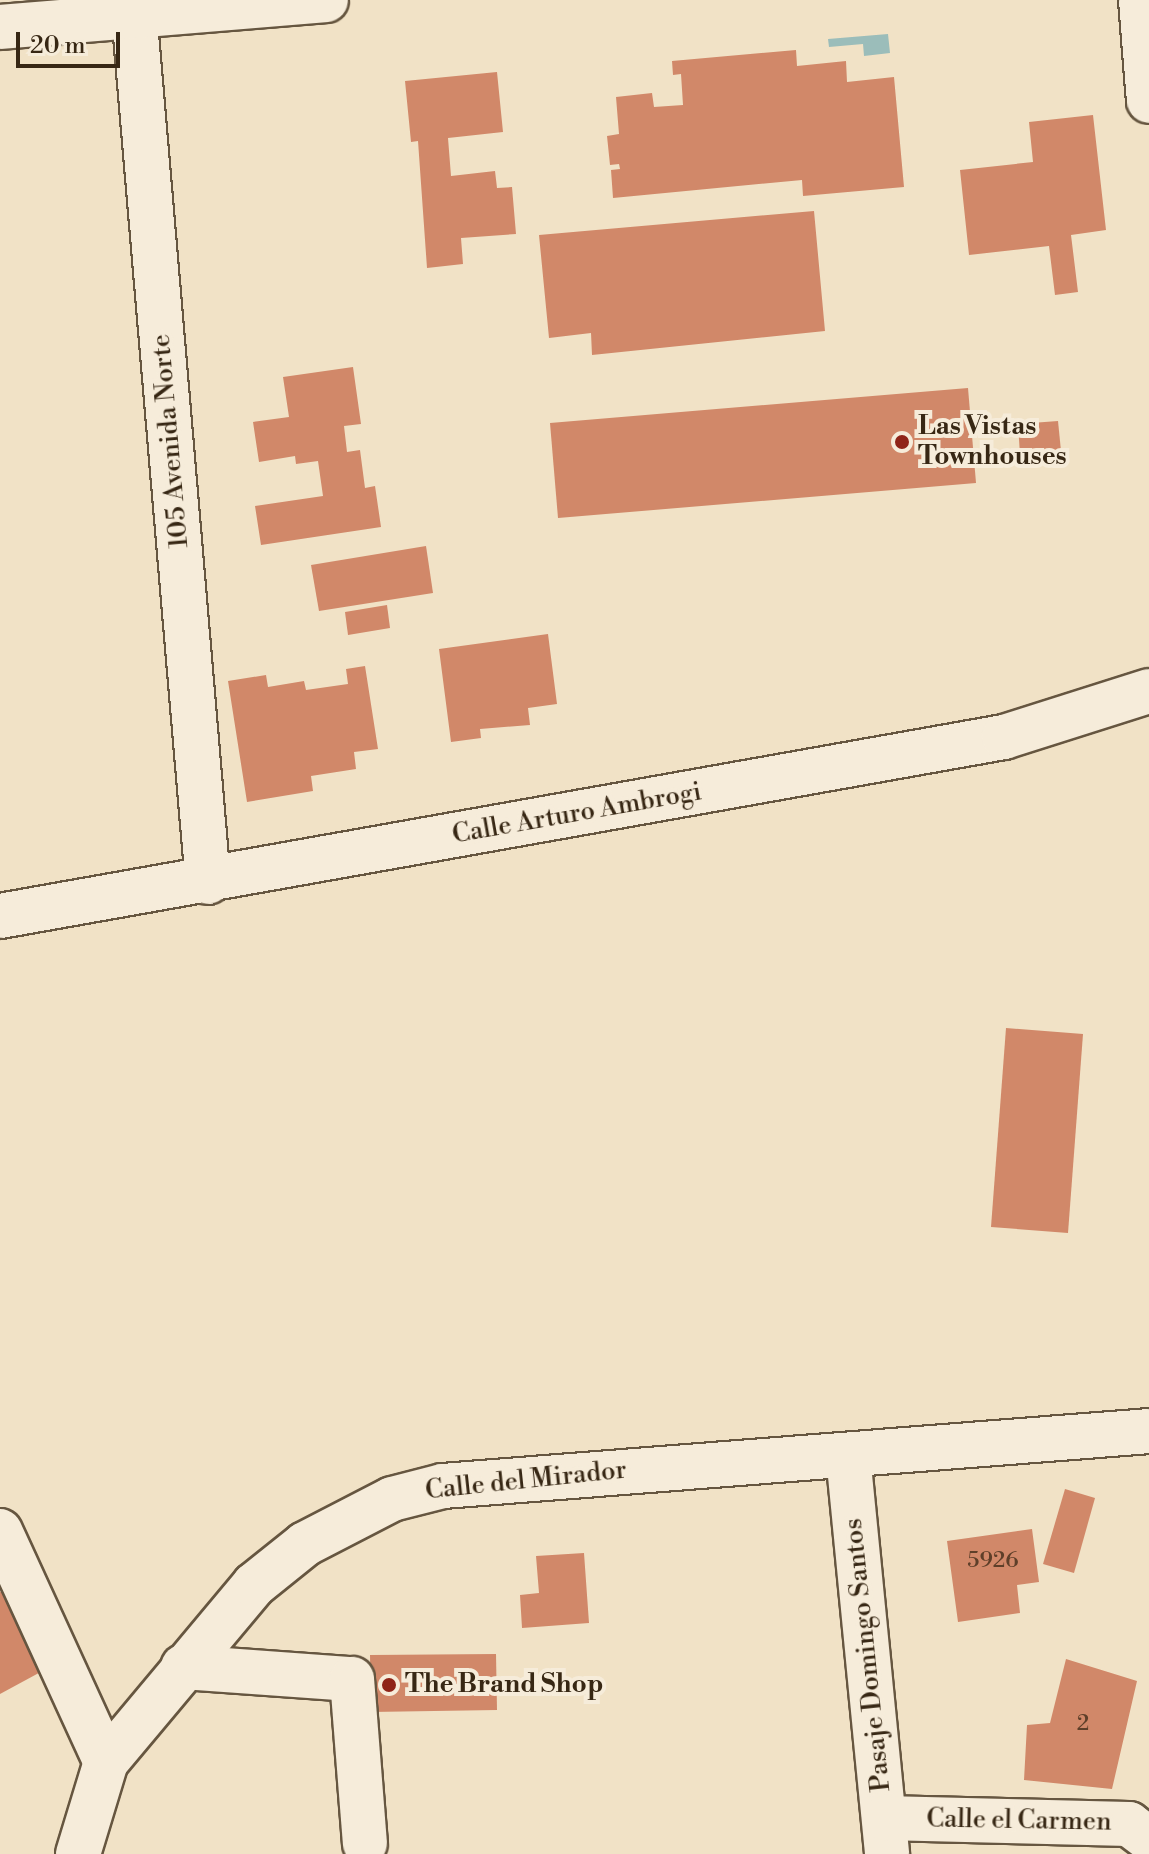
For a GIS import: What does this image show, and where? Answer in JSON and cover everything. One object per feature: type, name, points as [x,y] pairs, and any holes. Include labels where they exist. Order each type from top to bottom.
[{"type":"street","points":[[0,27],[134,8],[326,0]]},
{"type":"street","points":[[1141,0],[1149,101]]},
{"type":"street","name":"105 Avenida Norte","points":[[134,8],[208,882]]},
{"type":"street","name":"Calle Arturo Ambrogi","points":[[0,916],[208,882],[1004,737],[1149,691]]},
{"type":"street","name":"Calle del Mirador","points":[[78,1854],[106,1762],[254,1585],[305,1544],[392,1499],[443,1486],[1149,1431]]},
{"type":"street","name":"Pasaje Domingo Santos","points":[[848,1455],[885,1836]]},
{"type":"street","points":[[0,1531],[106,1762]]},
{"type":"street","points":[[183,1667],[352,1679],[365,1843]]},
{"type":"street","name":"Calle el Carmen","points":[[885,1836],[1129,1824],[1149,1839]]},
{"type":"water","points":[[888,34],[890,53],[864,56],[863,44],[829,47],[828,39]]},
{"type":"building","points":[[796,50],[797,66],[846,61],[847,82],[894,77],[904,187],[803,196],[802,180],[613,198],[611,170],[620,169],[619,164],[610,165],[607,136],[619,134],[616,97],[652,93],[654,107],[683,105],[681,74],[673,75],[672,61]]},
{"type":"building","points":[[497,72],[503,132],[448,138],[451,176],[495,171],[497,188],[512,187],[516,234],[461,238],[463,264],[427,268],[418,141],[411,142],[405,81]]},
{"type":"building","points":[[1093,115],[1106,230],[1071,235],[1078,292],[1055,295],[1049,246],[969,255],[960,170],[1033,162],[1029,122]]},
{"type":"building","points":[[814,211],[825,331],[592,355],[591,333],[549,338],[539,235]]},
{"type":"building","points":[[353,367],[361,424],[344,426],[347,452],[360,450],[365,488],[375,486],[381,527],[261,545],[255,506],[323,496],[318,461],[296,464],[295,456],[259,462],[253,422],[289,417],[283,377]]},
{"type":"building","points":[[968,388],[976,483],[558,518],[550,423]]},
{"type":"building","points":[[1058,421],[1061,451],[1020,455],[1018,424]]},
{"type":"building","points":[[426,546],[433,593],[319,611],[311,565]]},
{"type":"building","points":[[387,605],[390,628],[348,635],[345,612]]},
{"type":"building","points":[[548,634],[557,704],[528,708],[530,725],[480,729],[481,738],[451,742],[439,649]]},
{"type":"building","points":[[365,666],[378,749],[354,752],[356,769],[311,776],[313,791],[247,802],[228,681],[266,675],[268,687],[304,681],[306,690],[348,684],[346,669]]},
{"type":"building","points":[[1006,1028],[1083,1034],[1068,1233],[991,1227]]},
{"type":"building","points":[[1065,1489],[1095,1498],[1074,1573],[1043,1564]]},
{"type":"building","points":[[1032,1529],[1039,1582],[1017,1585],[1020,1613],[958,1622],[947,1541]]},
{"type":"building","points":[[584,1553],[589,1623],[522,1628],[520,1595],[539,1593],[536,1556]]},
{"type":"building","points":[[9,1587],[48,1668],[0,1694],[0,1592]]},
{"type":"building","points":[[496,1654],[497,1710],[371,1712],[370,1655]]},
{"type":"building","points":[[1066,1659],[1137,1681],[1112,1789],[1024,1780],[1027,1725],[1050,1723]]},
{"type":"place","name":"Las Vistas Townhouses","points":[[902,442]]},
{"type":"place","name":"The Brand Shop","points":[[389,1685]]}]
